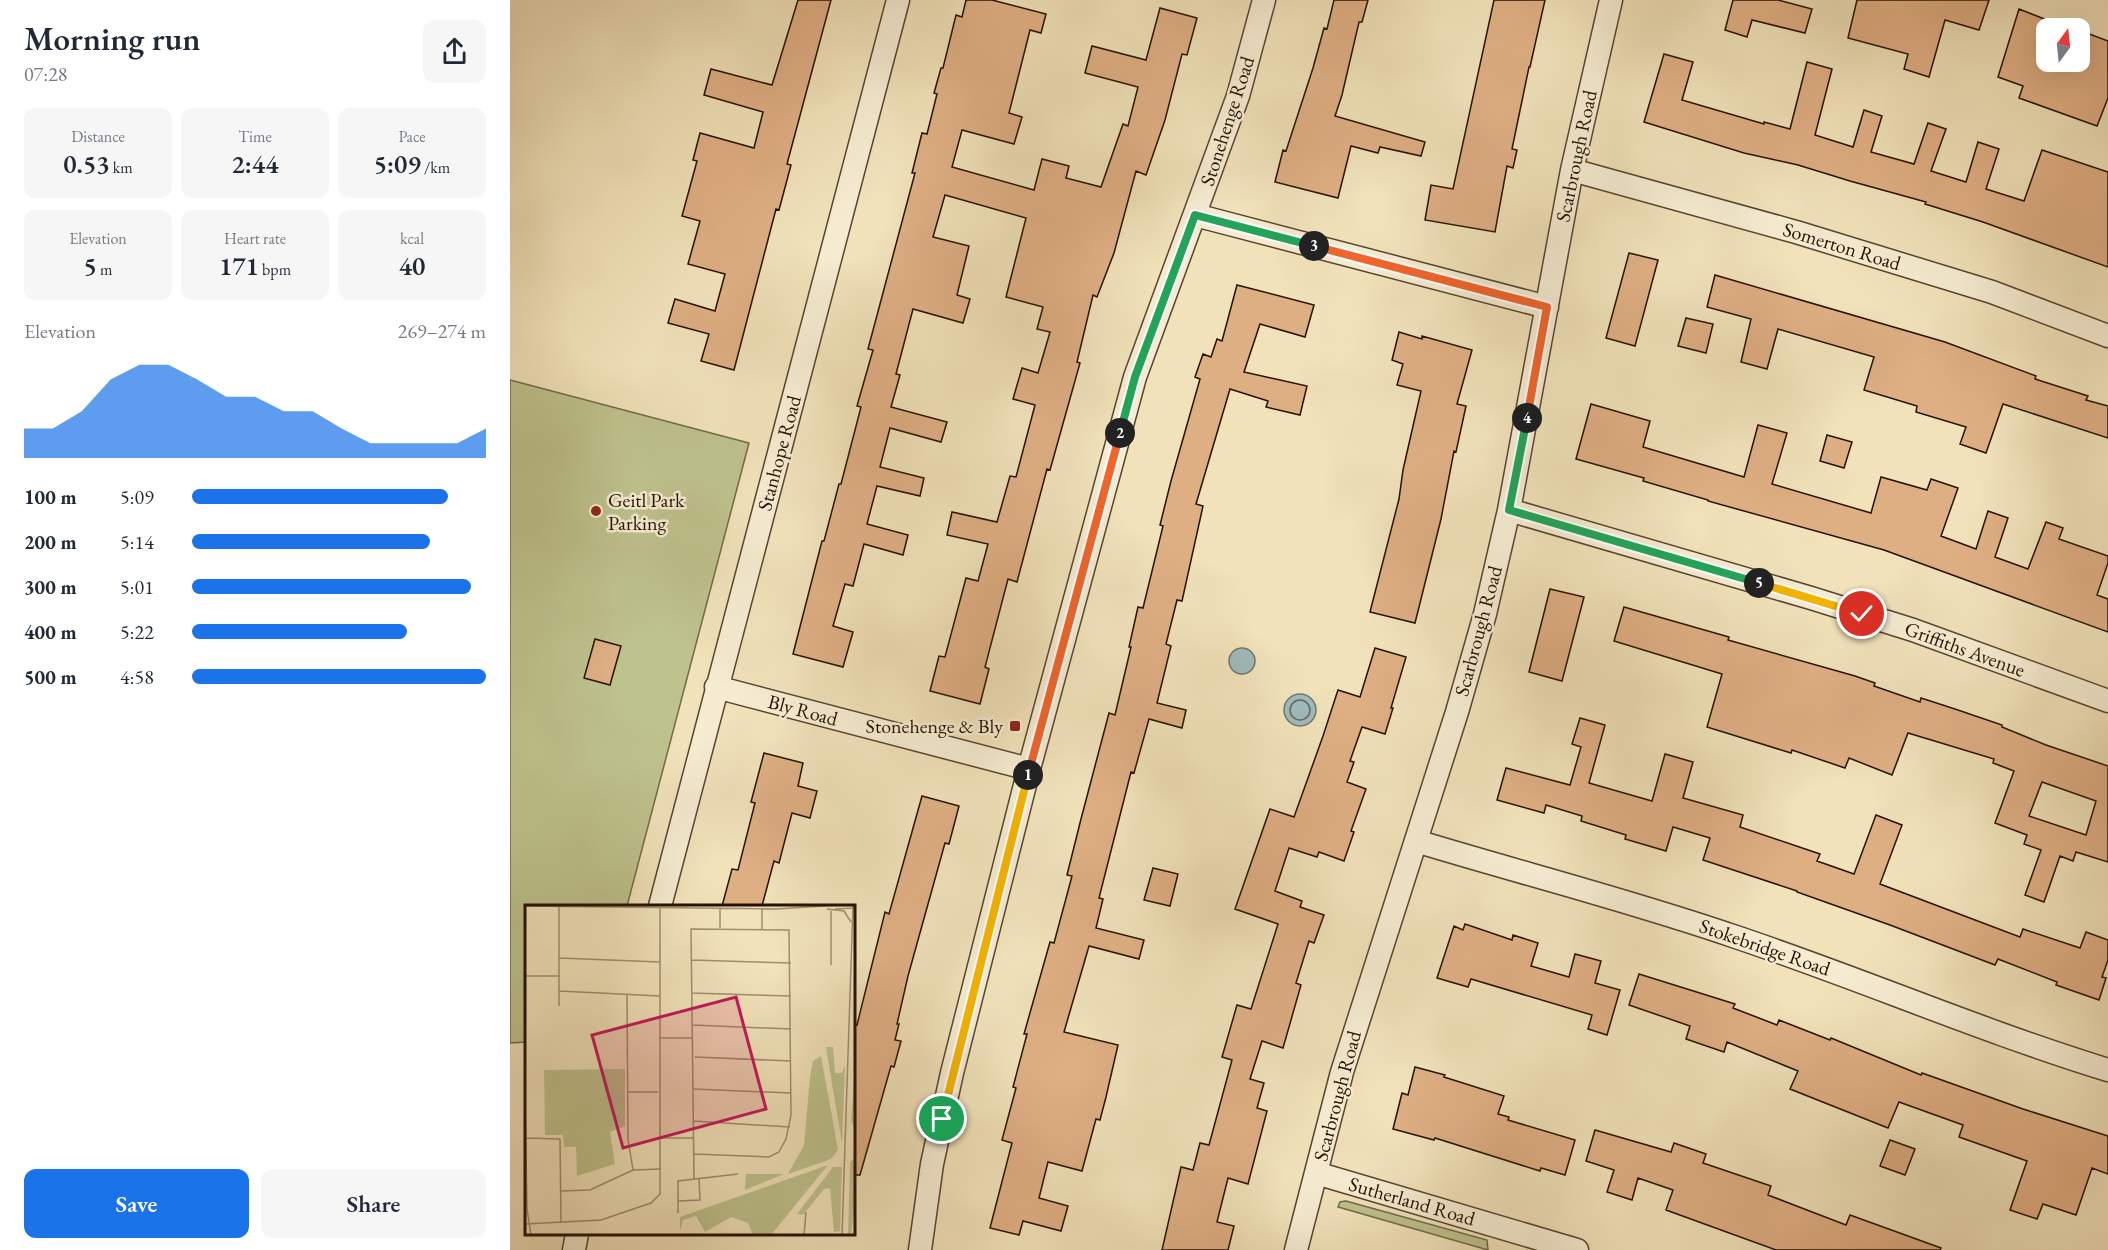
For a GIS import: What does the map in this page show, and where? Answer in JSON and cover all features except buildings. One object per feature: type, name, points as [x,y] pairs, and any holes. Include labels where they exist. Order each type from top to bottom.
[{"type":"street","name":"Stanhope Road","points":[[660,905],[898,0]]},
{"type":"street","name":"Stonehenge Road","points":[[920,1250],[932,1164],[952,1073],[1029,769],[1135,377],[1238,96],[1264,0]]},
{"type":"street","name":"Scarbrough Road","points":[[1296,1250],[1362,1003],[1416,841],[1485,614],[1509,510],[1572,170],[1611,0]]},
{"type":"street","name":"Somerton Road","points":[[1572,170],[1796,232],[1960,282],[2108,336]]},
{"type":"street","points":[[1195,215],[1547,307]]},
{"type":"street","name":"Griffiths Avenue","points":[[1509,510],[1913,630],[2108,701]]},
{"type":"street","name":"Bly Road","points":[[716,687],[1029,769]]},
{"type":"street","name":"Stokebridge Road","points":[[1416,841],[1732,935],[1816,964],[1956,1019],[2108,1070]]},
{"type":"street","name":"Sutherland Road","points":[[1316,1173],[1577,1250]]},
{"type":"street","points":[[574,1250],[577,1235]]},
{"type":"green space","points":[[510,380],[749,443],[627,905],[525,905],[525,1042],[510,1043]]},
{"type":"green space","points":[[1346,1201],[1487,1240],[1488,1250],[1338,1207],[1340,1202]]},
{"type":"water","points":[[1242,648],[1251,652],[1255,661],[1251,670],[1242,674],[1233,670],[1229,661],[1233,652]]},
{"type":"water","points":[[1300,694],[1312,698],[1316,710],[1312,722],[1300,726],[1288,722],[1284,710],[1288,698]]},
{"type":"place","name":"Geitl Park Parking","points":[[596,511]]},
{"type":"place","name":"Stonehenge & Bly","points":[[1015,726]]},
{"type":"route","points":[[942,1119],[1029,769],[1135,377],[1195,215],[1547,307],[1509,510],[1862,614]]}]
